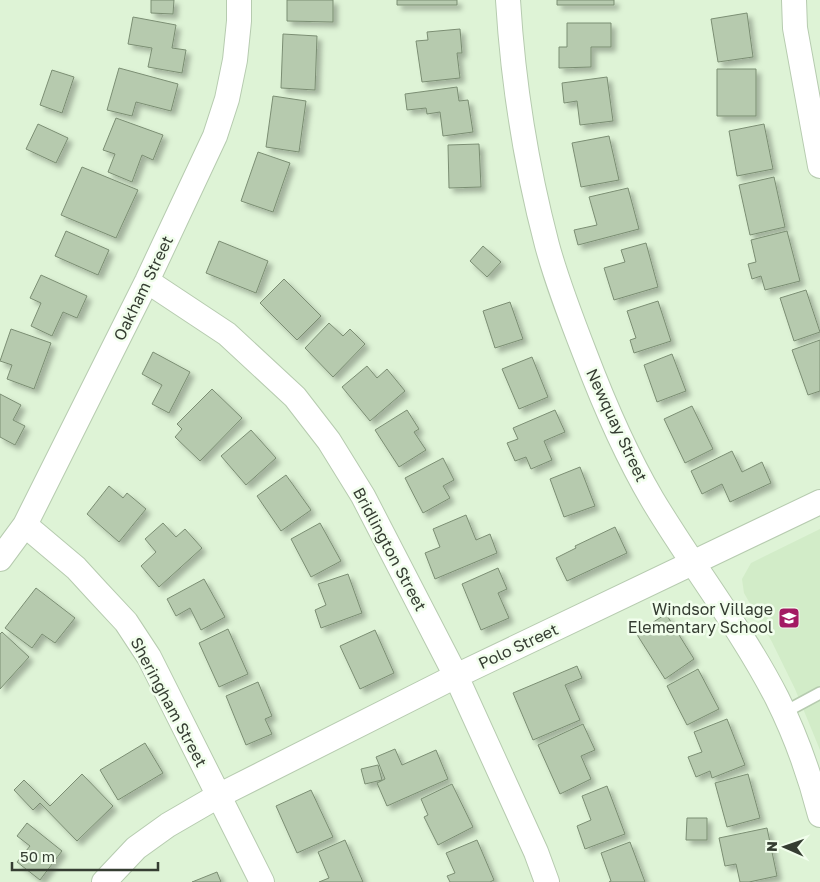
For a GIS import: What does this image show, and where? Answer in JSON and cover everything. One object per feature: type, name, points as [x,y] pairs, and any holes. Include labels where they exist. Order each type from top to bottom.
[{"type":"street","name":"Oakham Street","points":[[0,559],[25,525],[146,282],[215,136],[227,99],[235,60],[239,0]]},
{"type":"street","name":"Newquay Street","points":[[508,0],[520,111],[532,180],[547,245],[565,302],[596,383],[623,444],[652,499],[738,631],[777,699],[805,766],[820,815]]},
{"type":"street","points":[[794,0],[795,28],[820,166]]},
{"type":"street","name":"Bridlington Street","points":[[146,282],[227,334],[295,397],[329,441],[363,496],[456,676],[536,852],[547,882]]},
{"type":"street","name":"Polo Street","points":[[104,882],[136,848],[168,825],[218,796],[456,676],[820,502]]},
{"type":"street","name":"Sheringham Street","points":[[25,525],[76,568],[126,622],[149,657],[262,882]]},
{"type":"lane","points":[[783,713],[820,692]]},
{"type":"shaded area","name":"Windsor Village Elementary School","points":[[820,529],[820,750],[795,689],[772,642],[744,593],[742,579],[751,563]]},
{"type":"building","points":[[151,0],[174,0],[173,14],[151,13]]},
{"type":"building","points":[[287,0],[333,0],[333,22],[287,21]]},
{"type":"building","points":[[397,0],[457,0],[457,5],[397,5]]},
{"type":"building","points":[[557,0],[614,0],[614,5],[557,5]]},
{"type":"building","points":[[747,13],[753,57],[718,62],[711,19]]},
{"type":"building","points":[[133,17],[176,25],[172,48],[186,50],[182,73],[148,67],[152,48],[128,44]]},
{"type":"building","points":[[567,23],[611,23],[611,47],[591,47],[591,67],[559,68],[559,47],[567,47]]},
{"type":"building","points":[[460,29],[462,53],[457,53],[460,78],[422,82],[416,41],[428,40],[427,32]]},
{"type":"building","points":[[283,34],[317,36],[315,90],[281,88]]},
{"type":"building","points":[[119,68],[178,84],[171,111],[136,102],[132,116],[107,110]]},
{"type":"building","points":[[717,69],[756,69],[756,116],[717,116]]},
{"type":"building","points":[[52,70],[74,77],[62,113],[40,105]]},
{"type":"building","points":[[607,77],[613,121],[580,125],[577,101],[564,103],[562,83]]},
{"type":"building","points":[[457,87],[459,101],[468,100],[473,132],[443,136],[440,112],[427,114],[426,108],[407,110],[405,94]]},
{"type":"building","points":[[273,96],[306,101],[299,152],[266,147]]},
{"type":"building","points":[[116,118],[163,135],[153,160],[142,155],[132,182],[108,172],[115,154],[103,150]]},
{"type":"building","points":[[38,124],[68,138],[56,163],[26,149]]},
{"type":"building","points":[[764,124],[773,169],[737,176],[729,131]]},
{"type":"building","points":[[609,136],[619,180],[581,187],[572,143]]},
{"type":"building","points":[[479,144],[481,187],[449,188],[448,145]]},
{"type":"building","points":[[258,152],[290,163],[273,212],[241,201]]},
{"type":"building","points":[[82,167],[138,190],[116,238],[61,215]]},
{"type":"building","points":[[774,177],[785,227],[750,235],[739,185]]},
{"type":"building","points":[[628,188],[639,229],[578,245],[574,230],[597,225],[589,197]]},
{"type":"building","points":[[66,231],[109,250],[98,275],[55,256]]},
{"type":"building","points":[[787,231],[800,281],[765,290],[761,276],[752,279],[748,264],[756,262],[751,240]]},
{"type":"building","points":[[219,241],[268,261],[256,293],[206,273]]},
{"type":"building","points":[[646,243],[658,287],[614,300],[604,268],[625,262],[621,250]]},
{"type":"building","points":[[483,246],[501,262],[487,277],[470,261]]},
{"type":"building","points":[[41,275],[87,296],[77,318],[63,312],[52,336],[31,326],[41,303],[30,298]]},
{"type":"building","points":[[284,279],[321,316],[297,340],[260,303]]},
{"type":"building","points":[[806,290],[820,332],[794,341],[780,298]]},
{"type":"building","points":[[658,301],[671,341],[634,353],[630,340],[636,338],[627,311]]},
{"type":"building","points":[[510,302],[523,339],[495,348],[483,311]]},
{"type":"building","points":[[329,323],[343,336],[350,329],[365,344],[333,377],[305,348]]},
{"type":"building","points":[[11,329],[51,343],[34,389],[7,379],[12,365],[0,361]]},
{"type":"building","points":[[820,340],[820,391],[808,395],[792,350]]},
{"type":"building","points":[[153,352],[190,372],[169,413],[152,404],[162,385],[142,374]]},
{"type":"building","points":[[672,354],[686,391],[657,402],[644,365]]},
{"type":"building","points":[[532,357],[548,397],[519,409],[502,369]]},
{"type":"building","points":[[367,366],[377,378],[387,369],[405,391],[370,421],[342,387]]},
{"type":"building","points":[[212,389],[242,418],[200,461],[175,437],[182,429],[177,424]]},
{"type":"building","points":[[0,394],[21,405],[13,420],[25,426],[15,445],[0,437]]},
{"type":"building","points":[[692,406],[713,449],[685,463],[664,419]]},
{"type":"building","points":[[407,410],[419,429],[414,432],[426,450],[399,467],[375,430]]},
{"type":"building","points":[[555,410],[565,432],[544,441],[552,460],[531,469],[526,457],[515,461],[507,443],[518,439],[513,428]]},
{"type":"building","points":[[251,430],[276,458],[246,485],[221,456]]},
{"type":"building","points":[[732,451],[742,472],[762,462],[771,483],[730,502],[722,484],[702,494],[691,471]]},
{"type":"building","points":[[443,458],[454,480],[443,486],[450,498],[423,513],[405,478]]},
{"type":"building","points":[[580,467],[595,506],[564,517],[550,479]]},
{"type":"building","points":[[286,475],[311,510],[281,531],[257,496]]},
{"type":"building","points":[[109,486],[123,498],[127,493],[146,509],[119,542],[87,514]]},
{"type":"building","points":[[466,515],[476,540],[490,534],[497,553],[435,579],[425,553],[440,547],[433,529]]},
{"type":"building","points":[[163,523],[176,537],[185,529],[202,548],[159,587],[141,566],[156,552],[145,539]]},
{"type":"building","points":[[320,523],[341,561],[311,577],[291,539]]},
{"type":"building","points":[[615,527],[627,553],[567,581],[556,558],[576,548],[575,546]]},
{"type":"building","points":[[498,568],[507,589],[498,593],[509,618],[481,630],[462,584]]},
{"type":"building","points":[[348,574],[362,613],[321,628],[315,610],[326,605],[318,584]]},
{"type":"building","points":[[204,579],[225,617],[201,630],[190,608],[176,616],[167,599]]},
{"type":"building","points":[[36,588],[75,618],[55,643],[42,634],[32,648],[5,628]]},
{"type":"building","points":[[666,614],[694,659],[665,679],[636,633]]},
{"type":"building","points":[[228,629],[248,674],[219,687],[199,643]]},
{"type":"building","points":[[375,630],[394,673],[360,689],[340,646]]},
{"type":"building","points":[[2,632],[29,657],[0,689],[0,634]]},
{"type":"building","points":[[577,666],[582,678],[565,685],[580,720],[533,740],[513,693]]},
{"type":"building","points":[[698,669],[719,709],[687,725],[667,686]]},
{"type":"building","points":[[258,682],[272,716],[265,719],[272,734],[246,745],[226,696]]},
{"type":"building","points":[[727,719],[745,765],[712,778],[710,771],[696,777],[688,757],[702,752],[694,732]]},
{"type":"building","points":[[583,724],[595,750],[581,756],[591,779],[560,794],[538,745]]},
{"type":"building","points":[[145,743],[163,773],[118,800],[100,770]]},
{"type":"building","points":[[395,749],[402,765],[436,750],[448,779],[387,806],[377,783],[385,779],[376,757]]},
{"type":"building","points":[[378,765],[382,780],[365,784],[361,769]]},
{"type":"building","points":[[82,774],[113,806],[77,841],[40,803],[33,810],[14,790],[24,780],[50,806]]},
{"type":"building","points":[[748,774],[760,818],[727,827],[715,783]]},
{"type":"building","points":[[452,784],[473,827],[438,845],[424,817],[428,815],[421,799]]},
{"type":"building","points":[[607,786],[625,834],[585,849],[577,826],[591,820],[582,796]]},
{"type":"building","points":[[311,790],[333,837],[297,853],[276,806]]},
{"type":"building","points":[[687,818],[707,818],[707,840],[686,840]]},
{"type":"building","points":[[27,823],[62,851],[40,880],[17,862],[30,846],[17,836]]},
{"type":"building","points":[[767,828],[777,876],[740,882],[736,864],[725,866],[719,838]]},
{"type":"building","points":[[345,840],[363,882],[319,882],[329,878],[318,852]]},
{"type":"building","points":[[477,840],[494,880],[490,882],[450,882],[447,876],[455,873],[446,853]]},
{"type":"building","points":[[630,842],[645,882],[609,882],[611,881],[601,853]]},
{"type":"building","points":[[217,872],[221,882],[192,882]]},
{"type":"place","name":"Windsor Village Elementary School","points":[[789,618]]}]
